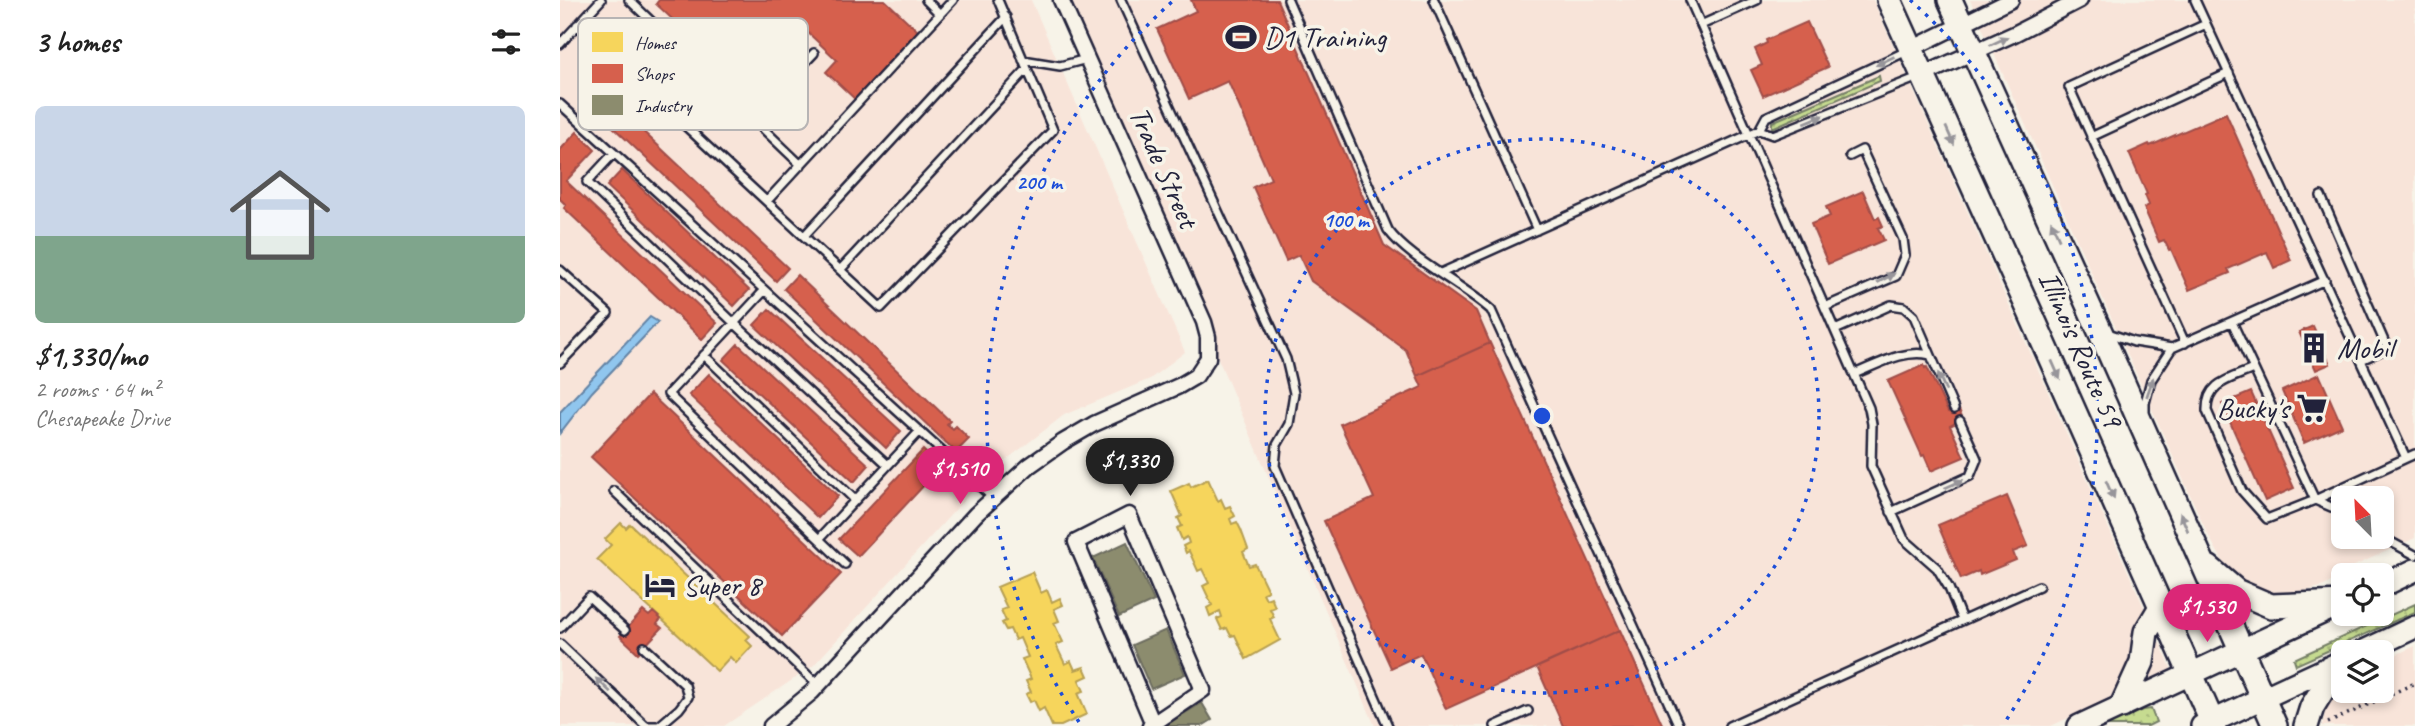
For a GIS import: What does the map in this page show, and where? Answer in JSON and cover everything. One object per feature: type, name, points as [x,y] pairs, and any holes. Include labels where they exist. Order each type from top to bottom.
[{"type":"main road","name":"Illinois Route 59","points":[[1889,0],[2192,675],[2209,724]]},
{"type":"main road","name":"Illinois Route 59","points":[[1950,0],[2275,726]]},
{"type":"main road","points":[[2202,562],[2236,591],[2271,606],[2331,604]]},
{"type":"main road","points":[[2394,580],[2415,570]]},
{"type":"main road","points":[[2122,706],[2142,662],[2146,632],[2161,607]]},
{"type":"main road","points":[[2079,726],[2331,609]]},
{"type":"main road","points":[[2388,640],[2415,627]]},
{"type":"main road","points":[[2209,724],[2331,667]]},
{"type":"main road","points":[[2312,722],[2312,707],[2331,678]]},
{"type":"street","name":"Trade Street","points":[[993,498],[1029,466],[1063,442],[1094,424],[1179,386],[1196,376],[1208,358],[1208,337],[1204,322],[1061,0]]},
{"type":"street","points":[[1911,49],[2011,0]]},
{"type":"street","points":[[1923,75],[1974,53],[2080,0]]},
{"type":"street","points":[[771,726],[798,706],[993,498]]},
{"type":"street","points":[[1129,515],[1203,690],[1151,725],[1076,542],[1129,515]]},
{"type":"lane","points":[[584,18],[601,0]]},
{"type":"lane","points":[[629,0],[648,18]]},
{"type":"lane","points":[[926,0],[940,14]]},
{"type":"lane","points":[[767,201],[953,0]]},
{"type":"lane","points":[[690,130],[881,308],[1053,130],[998,0]]},
{"type":"lane","points":[[1121,0],[1286,359],[1294,393],[1289,424],[1277,445],[1275,466],[1388,726]]},
{"type":"lane","points":[[1288,0],[1388,230],[1397,243],[1473,294],[1491,310],[1679,726]]},
{"type":"lane","points":[[1434,0],[1537,230]]},
{"type":"lane","points":[[1690,0],[1869,408],[1872,424],[1871,466],[1891,512],[1904,539],[1937,568],[1949,588],[1962,620]]},
{"type":"lane","points":[[1701,25],[1758,0]]},
{"type":"lane","points":[[2195,0],[2406,458]]},
{"type":"lane","points":[[804,236],[1006,18]]},
{"type":"lane","points":[[2185,343],[2069,87],[2206,24]]},
{"type":"lane","points":[[560,44],[577,25]]},
{"type":"lane","points":[[1441,273],[1749,135],[1759,130],[1766,117],[1911,49]]},
{"type":"lane","points":[[808,59],[814,53]]},
{"type":"lane","points":[[1023,60],[1060,66],[1087,59]]},
{"type":"lane","points":[[840,270],[1027,69]]},
{"type":"lane","points":[[2091,137],[2229,73]]},
{"type":"lane","points":[[1759,130],[1773,135],[1923,75]]},
{"type":"lane","points":[[560,104],[578,120]]},
{"type":"lane","points":[[589,130],[993,498]]},
{"type":"lane","points":[[765,130],[801,165]]},
{"type":"lane","points":[[1825,307],[1896,276],[1905,255],[1903,239],[1862,150],[1850,156]]},
{"type":"lane","points":[[614,153],[587,182],[888,465]]},
{"type":"lane","points":[[2321,196],[2387,348],[2361,360]]},
{"type":"lane","points":[[560,270],[608,313],[560,363]]},
{"type":"lane","points":[[560,284],[567,276]]},
{"type":"lane","points":[[2099,329],[2134,342],[2172,348],[2325,280]]},
{"type":"lane","points":[[764,291],[668,394],[845,564]]},
{"type":"lane","points":[[1835,330],[1891,305],[1904,307],[1914,316],[1954,409]]},
{"type":"lane","points":[[2232,322],[2315,500],[2331,507]]},
{"type":"lane","points":[[2145,431],[2145,403],[2151,380],[2172,348]]},
{"type":"lane","points":[[704,355],[855,500]]},
{"type":"lane","points":[[1854,374],[1904,355],[1930,355]]},
{"type":"lane","points":[[2253,369],[2212,389],[2207,400],[2207,411],[2242,491],[2267,519],[2415,454]]},
{"type":"lane","points":[[1891,512],[1970,476],[1977,459],[1960,421]]},
{"type":"lane","points":[[819,539],[919,432]]},
{"type":"lane","points":[[614,491],[818,685]]},
{"type":"lane","points":[[2394,544],[2415,555]]},
{"type":"lane","points":[[1729,726],[2039,586]]},
{"type":"lane","points":[[560,628],[589,597],[625,630]]},
{"type":"lane","points":[[560,643],[646,726],[658,726],[679,709],[688,697],[685,685],[644,647]]},
{"type":"lane","points":[[1495,726],[1528,711]]},
{"type":"path","points":[[2312,722],[2328,723],[2415,682]]},
{"type":"shaded area","points":[[560,0],[1031,0],[1185,352],[1150,379],[1064,415],[987,475],[813,666],[724,726],[560,726]]},
{"type":"shaded area","points":[[1065,0],[1873,0],[2172,670],[2051,726],[1375,726]]},
{"type":"shaded area","points":[[1970,0],[2415,0],[2415,538],[2394,548],[2394,486],[2331,486],[2331,550],[2389,550],[2361,563],[2331,563],[2331,582],[2284,597],[2255,594],[2230,574],[2207,533]]},
{"type":"shaded area","points":[[2415,646],[2415,726],[2322,726],[2327,702],[2331,697],[2331,703],[2394,703],[2394,656]]},
{"type":"green space","points":[[1879,76],[1880,81],[1772,128],[1772,122]]},
{"type":"green space","points":[[2415,604],[2415,612],[2394,621],[2394,614]]},
{"type":"green space","points":[[2367,626],[2384,626],[2352,640],[2336,640]]},
{"type":"green space","points":[[2331,642],[2331,649],[2296,665],[2294,659]]},
{"type":"green space","points":[[2151,709],[2156,722],[2148,726],[2105,726],[2136,711]]},
{"type":"water","points":[[650,317],[658,322],[592,392],[560,433],[560,412]]},
{"type":"building: Homes","points":[[1208,479],[1218,501],[1221,499],[1225,508],[1230,506],[1235,516],[1230,519],[1232,524],[1237,522],[1248,549],[1243,552],[1249,566],[1255,564],[1268,591],[1263,593],[1266,599],[1271,597],[1275,607],[1270,609],[1274,617],[1270,619],[1280,640],[1246,659],[1235,635],[1231,636],[1227,628],[1222,630],[1217,619],[1222,617],[1220,611],[1210,616],[1207,608],[1212,605],[1203,586],[1209,583],[1202,569],[1198,571],[1189,551],[1186,553],[1183,546],[1189,543],[1187,537],[1182,540],[1177,528],[1182,526],[1178,518],[1182,516],[1171,491],[1189,483],[1191,487]]},
{"type":"building: Homes","name":"Super 8","points":[[621,523],[626,528],[630,524],[750,636],[746,640],[752,646],[736,663],[730,657],[717,671],[597,559],[611,545],[605,539]]},
{"type":"building: Homes","points":[[1032,572],[1041,593],[1047,590],[1052,602],[1060,598],[1063,605],[1054,609],[1059,621],[1054,623],[1063,642],[1056,645],[1065,664],[1071,661],[1075,670],[1084,667],[1088,676],[1079,680],[1084,691],[1078,693],[1087,714],[1061,726],[1052,726],[1044,708],[1039,711],[1034,700],[1030,702],[1026,694],[1031,692],[1026,681],[1031,679],[1022,659],[1028,657],[1020,638],[1015,640],[1010,629],[1006,630],[1002,623],[1006,621],[1001,610],[1007,608],[997,587]]},
{"type":"building: Shops","points":[[659,0],[885,0],[919,32],[856,100],[826,72],[837,60],[808,33],[808,18],[671,18],[656,4]]},
{"type":"building: Shops","points":[[1191,0],[1277,0],[1384,245],[1476,311],[1490,343],[1417,376],[1406,350],[1311,281],[1299,255],[1286,261],[1253,187],[1271,179],[1228,81],[1189,99],[1157,29],[1196,11]]},
{"type":"building: Shops","points":[[1807,22],[1828,67],[1763,96],[1751,70],[1762,65],[1755,49],[1767,43],[1766,40]]},
{"type":"building: Shops","points":[[2226,113],[2291,260],[2274,268],[2267,252],[2228,269],[2230,273],[2189,290],[2171,249],[2169,250],[2164,240],[2159,242],[2144,208],[2149,205],[2145,195],[2147,194],[2129,153]]},
{"type":"building: Shops","points":[[616,130],[641,130],[788,268],[776,281]]},
{"type":"building: Shops","points":[[577,132],[595,150],[566,181],[717,323],[702,339],[564,208],[566,205],[560,199],[560,150]]},
{"type":"building: Shops","points":[[622,170],[749,290],[734,306],[607,186]]},
{"type":"building: Shops","points":[[1863,191],[1875,219],[1879,217],[1883,226],[1878,228],[1884,240],[1828,264],[1811,224],[1830,216],[1826,207]]},
{"type":"building: Shops","points":[[797,275],[950,421],[947,424],[953,429],[956,426],[969,439],[956,452],[784,289]]},
{"type":"building: Shops","points":[[769,309],[901,431],[886,448],[754,325]]},
{"type":"building: Shops","name":"Mobil","points":[[2313,326],[2330,364],[2316,370],[2299,332]]},
{"type":"building: Shops","points":[[1490,343],[1620,630],[1446,709],[1421,654],[1391,668],[1324,521],[1374,498],[1340,424],[1422,387],[1417,376]]},
{"type":"building: Shops","points":[[738,344],[869,465],[854,482],[723,360]]},
{"type":"building: Shops","points":[[1924,365],[1948,412],[1958,407],[1963,419],[1950,426],[1964,457],[1931,471],[1888,381]]},
{"type":"building: Shops","points":[[709,374],[838,496],[818,518],[689,395]]},
{"type":"building: Shops","name":"Bucky's","points":[[2319,374],[2342,426],[2304,443],[2282,391]]},
{"type":"building: Shops","name":"Mobil","points":[[2251,392],[2294,488],[2265,501],[2222,404]]},
{"type":"building: Shops","points":[[650,394],[841,574],[782,636],[591,457]]},
{"type":"building: Shops","points":[[923,450],[941,467],[858,556],[839,539]]},
{"type":"building: Shops","points":[[2007,496],[2028,546],[2013,552],[2016,560],[1980,575],[1979,571],[1961,579],[1938,525]]},
{"type":"building: Shops","points":[[643,611],[649,616],[653,612],[661,619],[657,624],[662,628],[638,653],[620,636]]},
{"type":"building: Shops","points":[[1620,630],[1663,726],[1563,726],[1537,667]]},
{"type":"building: Industry","points":[[1127,542],[1154,601],[1119,617],[1093,558]]},
{"type":"building: Industry","points":[[1166,630],[1185,674],[1151,689],[1132,645]]},
{"type":"building: Industry","points":[[1202,703],[1212,720],[1202,726],[1163,726]]},
{"type":"place","name":"D1 Training","points":[[1241,37]]},
{"type":"place","name":"Mobil","points":[[2314,348]]},
{"type":"place","name":"Bucky's","points":[[2312,408]]},
{"type":"place","name":"Super 8","points":[[660,585]]}]
